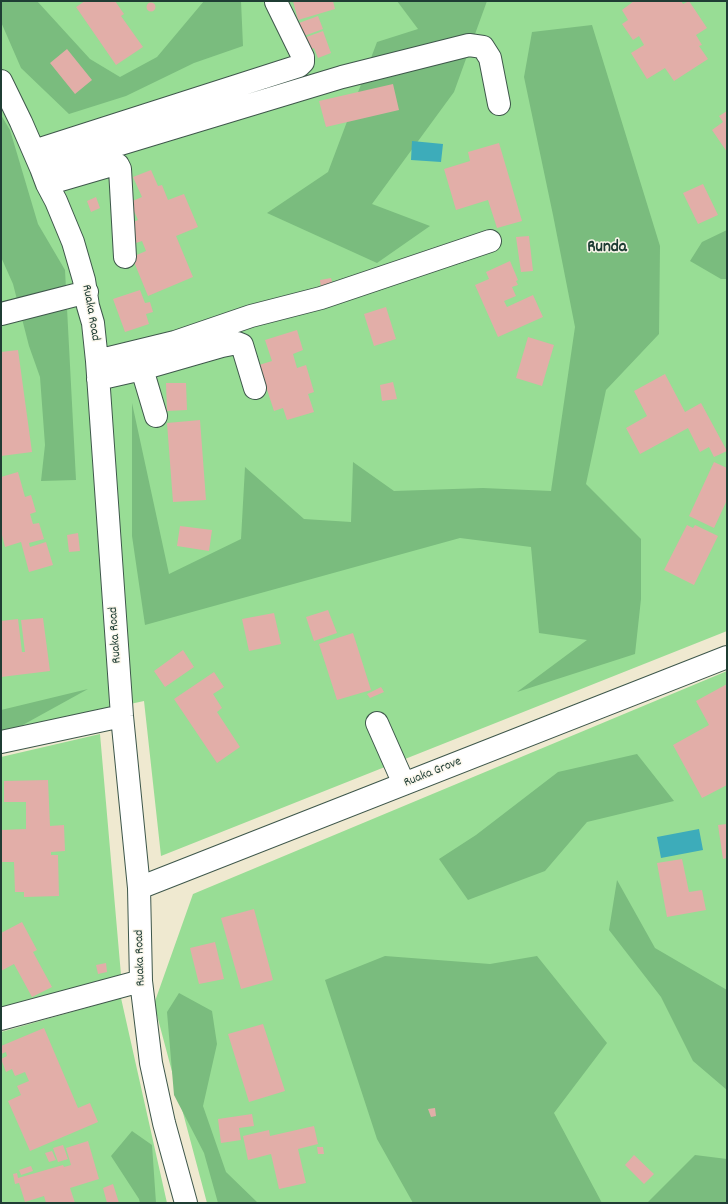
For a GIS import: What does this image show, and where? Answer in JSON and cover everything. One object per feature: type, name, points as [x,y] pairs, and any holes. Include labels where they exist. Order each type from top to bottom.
[{"type":"street","points":[[41,168],[299,66],[303,62],[303,57],[276,2]]},
{"type":"street","points":[[41,168],[342,78],[469,45],[483,47],[490,58],[499,104]]},
{"type":"street","name":"Ruaka Road","points":[[1,81],[22,122],[73,242],[87,292],[98,370],[122,716],[140,888],[141,981],[151,1063],[164,1123],[186,1203]]},
{"type":"street","points":[[41,168],[118,165],[120,170],[125,257]]},
{"type":"street","points":[[98,370],[251,316],[321,298],[490,241]]},
{"type":"street","points":[[1,314],[87,292]]},
{"type":"street","points":[[98,370],[142,369],[237,343],[242,345],[255,388]]},
{"type":"street","points":[[142,369],[156,416]]},
{"type":"street","name":"Ruaka Grove","points":[[140,888],[727,657]]},
{"type":"street","points":[[1,742],[122,716]]},
{"type":"street","points":[[377,723],[404,784]]},
{"type":"street","points":[[1,1019],[141,981]]},
{"type":"green space","points":[[1,1],[727,1],[727,631],[161,856],[144,701],[1,732]]},
{"type":"green space","points":[[1,1],[37,1],[90,59],[120,77],[157,57],[204,1],[241,1],[243,46],[194,63],[126,96],[69,114],[21,68],[1,22]]},
{"type":"green space","points":[[397,1],[487,1],[454,92],[372,204],[430,226],[377,263],[267,213],[328,172],[377,42],[418,29]]},
{"type":"green space","points":[[592,25],[660,246],[659,334],[606,390],[586,484],[641,539],[641,599],[635,654],[517,692],[587,640],[539,633],[531,547],[460,538],[145,625],[132,536],[132,403],[169,574],[241,539],[245,467],[304,519],[351,522],[353,462],[394,491],[483,488],[551,491],[575,327],[524,77],[532,32]]},
{"type":"green space","points":[[1,115],[10,130],[38,224],[65,270],[76,480],[41,481],[45,445],[40,377],[29,346],[13,284],[1,257]]},
{"type":"green space","points":[[727,230],[727,279],[721,279],[690,261],[702,242]]},
{"type":"green space","points":[[727,671],[727,1203],[207,1203],[154,1004],[193,894]]},
{"type":"green space","points":[[88,689],[1,737],[1,710]]},
{"type":"green space","points":[[100,734],[121,975],[1,1012],[1,757]]},
{"type":"green space","points":[[637,754],[674,801],[587,822],[545,871],[468,900],[439,859],[476,835],[558,772]]},
{"type":"green space","points":[[617,880],[655,948],[727,990],[727,1090],[693,1061],[661,997],[609,930]]},
{"type":"green space","points":[[385,956],[490,964],[537,956],[607,1043],[554,1113],[602,1203],[413,1203],[377,1139],[325,980]]},
{"type":"green space","points":[[179,993],[212,1011],[217,1044],[203,1106],[226,1172],[258,1203],[218,1203],[204,1153],[174,1095],[167,1012]]},
{"type":"green space","points":[[121,998],[167,1203],[1,1203],[1,1032]]},
{"type":"green space","points":[[132,1131],[152,1145],[156,1203],[140,1203],[139,1199],[111,1156]]},
{"type":"green space","points":[[695,1155],[727,1159],[727,1203],[647,1203]]},
{"type":"water","points":[[412,141],[443,144],[441,162],[411,160]]},
{"type":"water","points":[[699,829],[703,850],[661,858],[657,837]]},
{"type":"building","points":[[85,1],[115,1],[124,14],[121,16],[143,47],[116,65],[76,7]]},
{"type":"building","points":[[293,1],[333,1],[335,9],[298,20]]},
{"type":"building","points":[[634,1],[681,1],[683,4],[689,1],[707,28],[696,35],[702,45],[699,46],[708,59],[674,81],[665,68],[647,79],[631,53],[644,45],[639,36],[633,40],[622,24],[628,20],[622,10]]},
{"type":"building","points":[[149,3],[153,3],[155,7],[153,11],[149,11],[147,9],[147,5]]},
{"type":"building","points":[[318,16],[323,29],[304,36],[299,23]]},
{"type":"building","points":[[323,31],[331,53],[318,58],[314,48],[306,51],[301,39]]},
{"type":"building","points":[[67,49],[92,80],[75,94],[50,63]]},
{"type":"building","points":[[393,84],[399,110],[326,127],[319,101]]},
{"type":"building","points":[[727,111],[727,152],[712,130],[723,122],[719,116]]},
{"type":"building","points":[[499,143],[522,221],[497,228],[488,200],[456,210],[444,169],[470,161],[468,152]]},
{"type":"building","points":[[151,170],[158,186],[162,185],[168,200],[184,194],[198,227],[176,236],[193,277],[148,296],[132,257],[146,251],[142,241],[136,243],[128,224],[138,220],[130,202],[142,197],[133,177]]},
{"type":"building","points":[[703,184],[718,215],[698,224],[683,193]]},
{"type":"building","points":[[96,197],[100,208],[91,212],[87,201]]},
{"type":"building","points":[[529,236],[533,271],[521,272],[516,237]]},
{"type":"building","points":[[510,261],[518,280],[516,281],[518,285],[512,287],[516,296],[504,301],[507,307],[533,295],[543,317],[498,337],[475,285],[489,279],[486,272]]},
{"type":"building","points":[[331,278],[333,286],[321,288],[320,280]]},
{"type":"building","points":[[140,290],[145,303],[150,302],[153,312],[146,314],[149,324],[125,332],[113,299]]},
{"type":"building","points":[[386,307],[396,339],[374,346],[364,314]]},
{"type":"building","points":[[297,330],[303,350],[293,354],[297,368],[306,365],[314,392],[308,394],[314,412],[287,420],[283,408],[274,411],[259,365],[272,361],[265,340]]},
{"type":"building","points":[[528,337],[554,345],[542,386],[516,378]]},
{"type":"building","points":[[18,350],[32,452],[1,456],[1,352]]},
{"type":"building","points":[[665,374],[685,412],[701,403],[727,451],[714,457],[709,447],[700,452],[688,428],[640,454],[626,428],[647,416],[634,391]]},
{"type":"building","points":[[393,382],[397,399],[382,401],[380,385]]},
{"type":"building","points":[[166,383],[186,383],[187,410],[167,411]]},
{"type":"building","points":[[200,420],[206,500],[173,502],[167,423]]},
{"type":"building","points":[[714,462],[727,468],[727,500],[714,528],[689,516]]},
{"type":"building","points":[[18,472],[25,497],[31,495],[36,512],[30,514],[33,524],[39,523],[44,539],[29,543],[30,547],[46,542],[53,565],[29,572],[21,542],[5,547],[1,531],[1,477]]},
{"type":"building","points":[[687,525],[693,528],[695,525],[718,536],[694,585],[664,570]]},
{"type":"building","points":[[180,526],[212,530],[209,551],[177,546]]},
{"type":"building","points":[[78,533],[80,551],[69,552],[67,535]]},
{"type":"building","points":[[328,610],[337,633],[314,641],[306,617]]},
{"type":"building","points":[[274,613],[281,644],[249,651],[242,619]]},
{"type":"building","points":[[43,618],[50,671],[1,677],[1,621],[18,619],[22,652],[25,652],[21,620]]},
{"type":"building","points":[[353,633],[371,690],[337,700],[319,644]]},
{"type":"building","points":[[183,650],[194,667],[165,687],[154,671]]},
{"type":"building","points":[[214,672],[224,687],[213,694],[222,708],[217,712],[240,747],[217,763],[174,699]]},
{"type":"building","points":[[727,684],[727,785],[702,798],[673,745],[709,725],[696,701]]},
{"type":"building","points":[[381,687],[384,692],[370,698],[367,694]]},
{"type":"building","points":[[48,780],[50,826],[64,825],[65,851],[51,852],[51,855],[58,855],[59,896],[24,897],[24,892],[15,892],[14,862],[1,862],[1,830],[26,829],[26,802],[4,802],[4,781]]},
{"type":"building","points":[[727,824],[727,858],[723,859],[718,825]]},
{"type":"building","points":[[682,859],[689,892],[702,890],[706,910],[667,917],[657,863]]},
{"type":"building","points":[[254,909],[273,980],[241,989],[221,918]]},
{"type":"building","points":[[22,922],[37,950],[33,952],[52,987],[32,997],[14,964],[1,971],[1,933]]},
{"type":"building","points":[[215,942],[224,979],[199,984],[190,948]]},
{"type":"building","points":[[106,963],[107,972],[98,974],[96,965]]},
{"type":"building","points":[[263,1024],[285,1091],[249,1102],[228,1034]]},
{"type":"building","points":[[44,1028],[78,1108],[90,1103],[98,1122],[30,1151],[8,1101],[21,1095],[17,1086],[29,1081],[25,1072],[15,1076],[12,1069],[6,1072],[1,1059],[7,1056],[6,1052],[1,1054],[1,1046]]},
{"type":"building","points":[[435,1108],[436,1116],[431,1117],[428,1109]]},
{"type":"building","points":[[252,1114],[254,1126],[239,1128],[241,1140],[221,1143],[218,1119]]},
{"type":"building","points":[[314,1126],[318,1144],[298,1149],[306,1183],[279,1189],[271,1154],[248,1160],[243,1136],[269,1130],[270,1136]]},
{"type":"building","points":[[88,1141],[99,1179],[70,1188],[75,1203],[46,1203],[44,1196],[25,1202],[19,1183],[15,1184],[13,1174],[17,1173],[18,1178],[63,1165],[64,1167],[71,1165],[66,1148]]},
{"type":"building","points":[[63,1145],[68,1159],[58,1162],[53,1148]]},
{"type":"building","points":[[317,1147],[323,1147],[324,1154],[318,1154]]},
{"type":"building","points":[[52,1151],[56,1160],[49,1162],[45,1153]]},
{"type":"building","points":[[634,1155],[654,1174],[644,1184],[625,1165]]},
{"type":"building","points":[[31,1166],[33,1171],[21,1175],[19,1170]]},
{"type":"building","points":[[113,1184],[119,1203],[107,1203],[103,1188]]},
{"type":"district","name":"Runda","points":[[607,249]]}]
